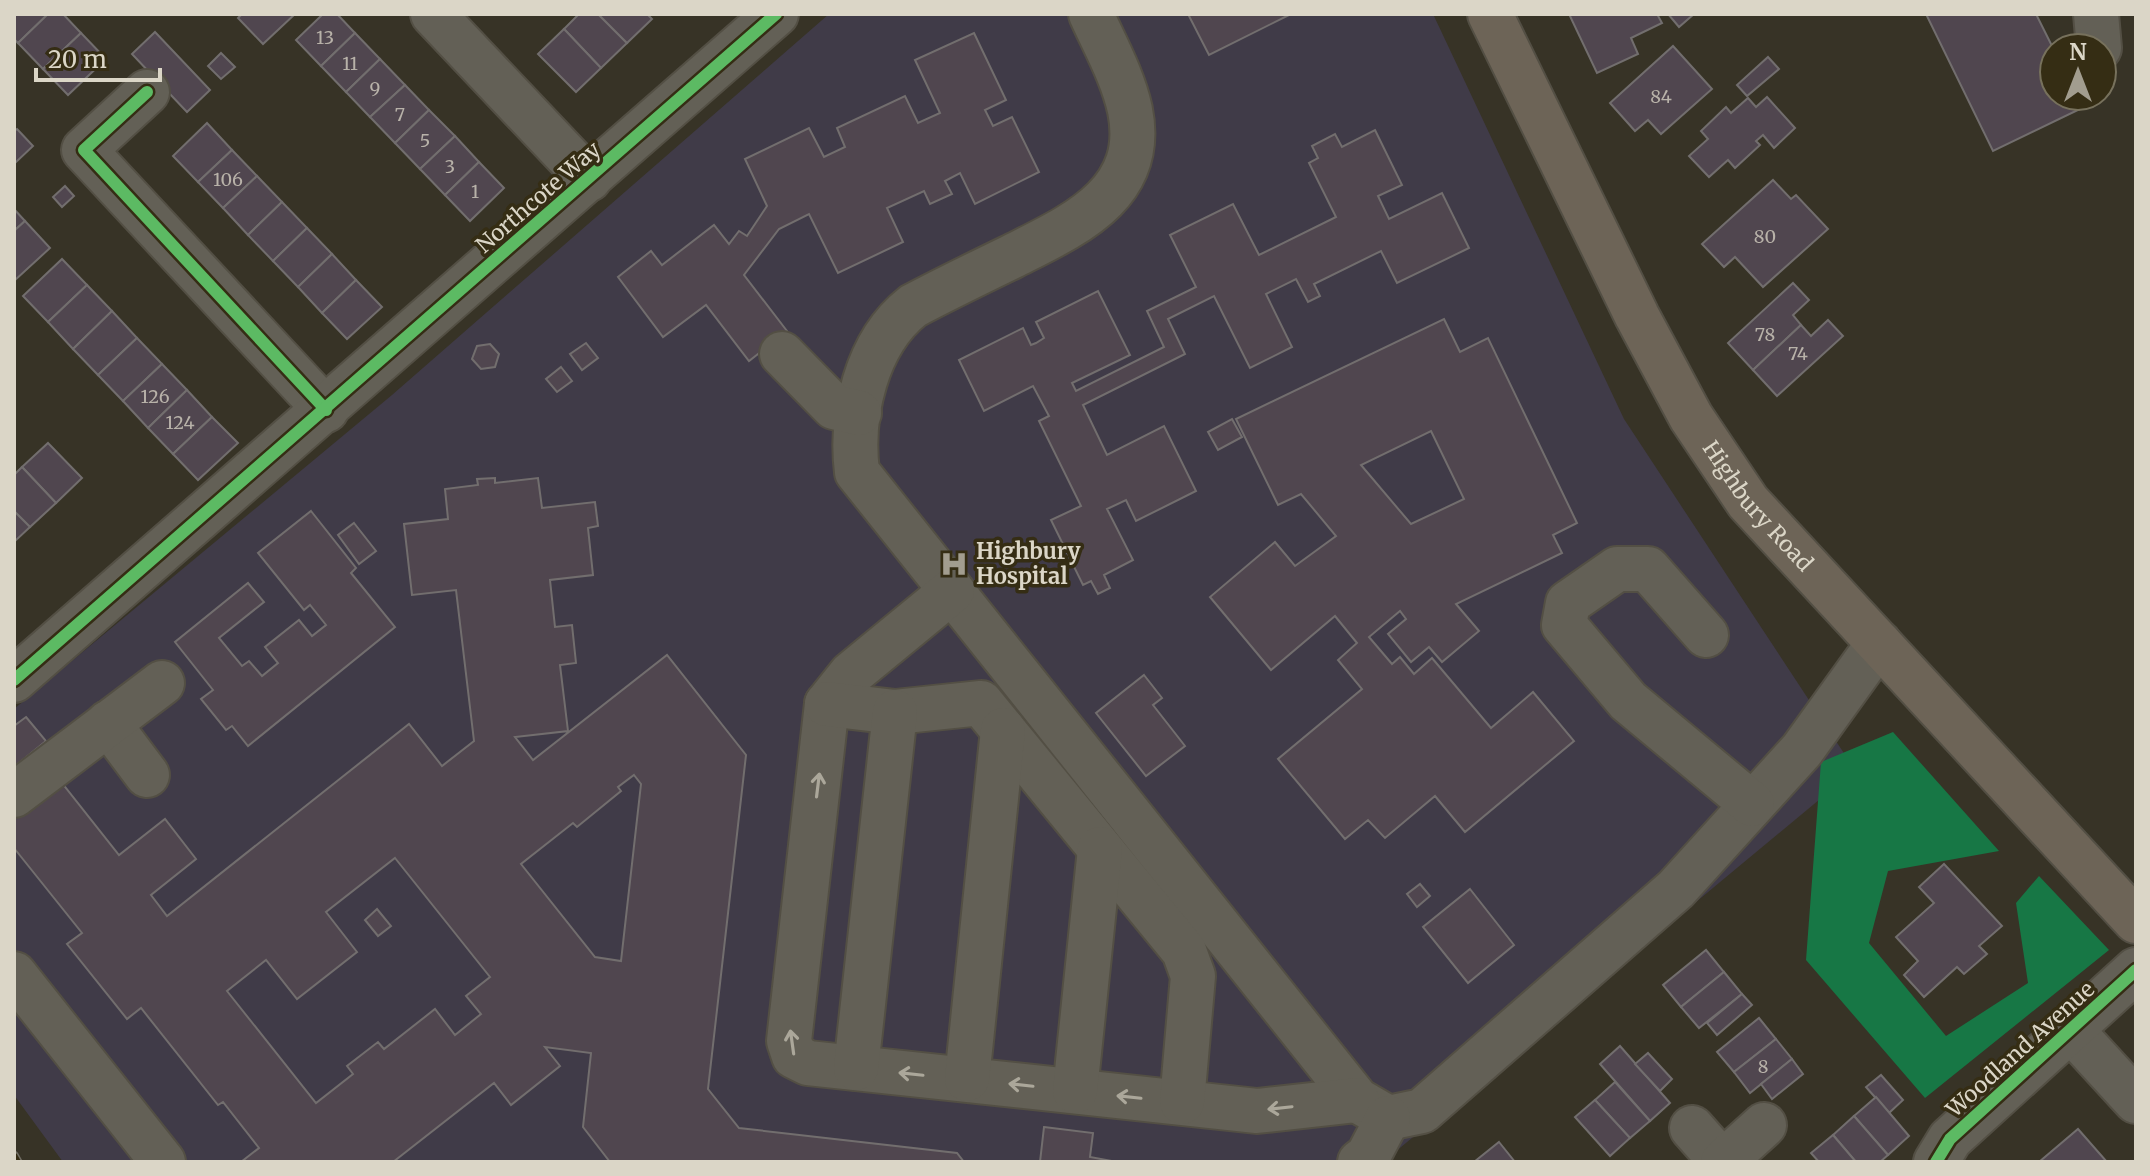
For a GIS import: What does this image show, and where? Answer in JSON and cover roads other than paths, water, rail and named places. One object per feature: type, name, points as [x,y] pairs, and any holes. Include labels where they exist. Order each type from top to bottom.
[{"type":"main road","name":"Highbury Road","points":[[1490,14],[1637,316],[1691,417],[1748,502],[2136,921]]},
{"type":"street","points":[[433,14],[589,179]]},
{"type":"street","name":"Northcote Way","points":[[14,680],[776,14]]},
{"type":"street","points":[[1091,14],[1125,91],[1131,113],[1128,161],[1120,181],[1102,203],[1076,224],[913,306],[893,321],[868,371],[853,442],[857,472],[1373,1109],[1368,1156],[1360,1162]]},
{"type":"street","points":[[147,92],[84,150],[326,410]]},
{"type":"street","points":[[782,354],[834,407],[859,413]]},
{"type":"street","points":[[1706,635],[1648,569],[1617,569],[1568,603],[1564,625],[1628,701],[1752,804]]},
{"type":"street","points":[[952,591],[851,674],[827,704],[789,1041],[794,1056],[808,1063],[1257,1111],[1422,1111],[1676,889],[1802,750],[1879,643]]},
{"type":"street","points":[[14,795],[162,683]]},
{"type":"street","points":[[827,704],[895,712],[981,703],[1184,951],[1193,976],[1182,1102]]},
{"type":"street","points":[[856,1068],[895,712]]},
{"type":"street","points":[[108,723],[147,775]]},
{"type":"street","points":[[967,1079],[1003,730]]},
{"type":"street","points":[[1075,1091],[1100,849]]},
{"type":"street","name":"Woodland Avenue","points":[[1936,1162],[1950,1139],[2136,970]]},
{"type":"street","points":[[14,974],[163,1162]]},
{"type":"street","points":[[2071,1030],[2136,1101]]},
{"type":"street","points":[[1692,1128],[1722,1162],[1764,1125]]},
{"type":"railway","points":[[14,1155],[18,1162]]},
{"type":"place","name":"Highbury Hospital","points":[[954,564]]}]
